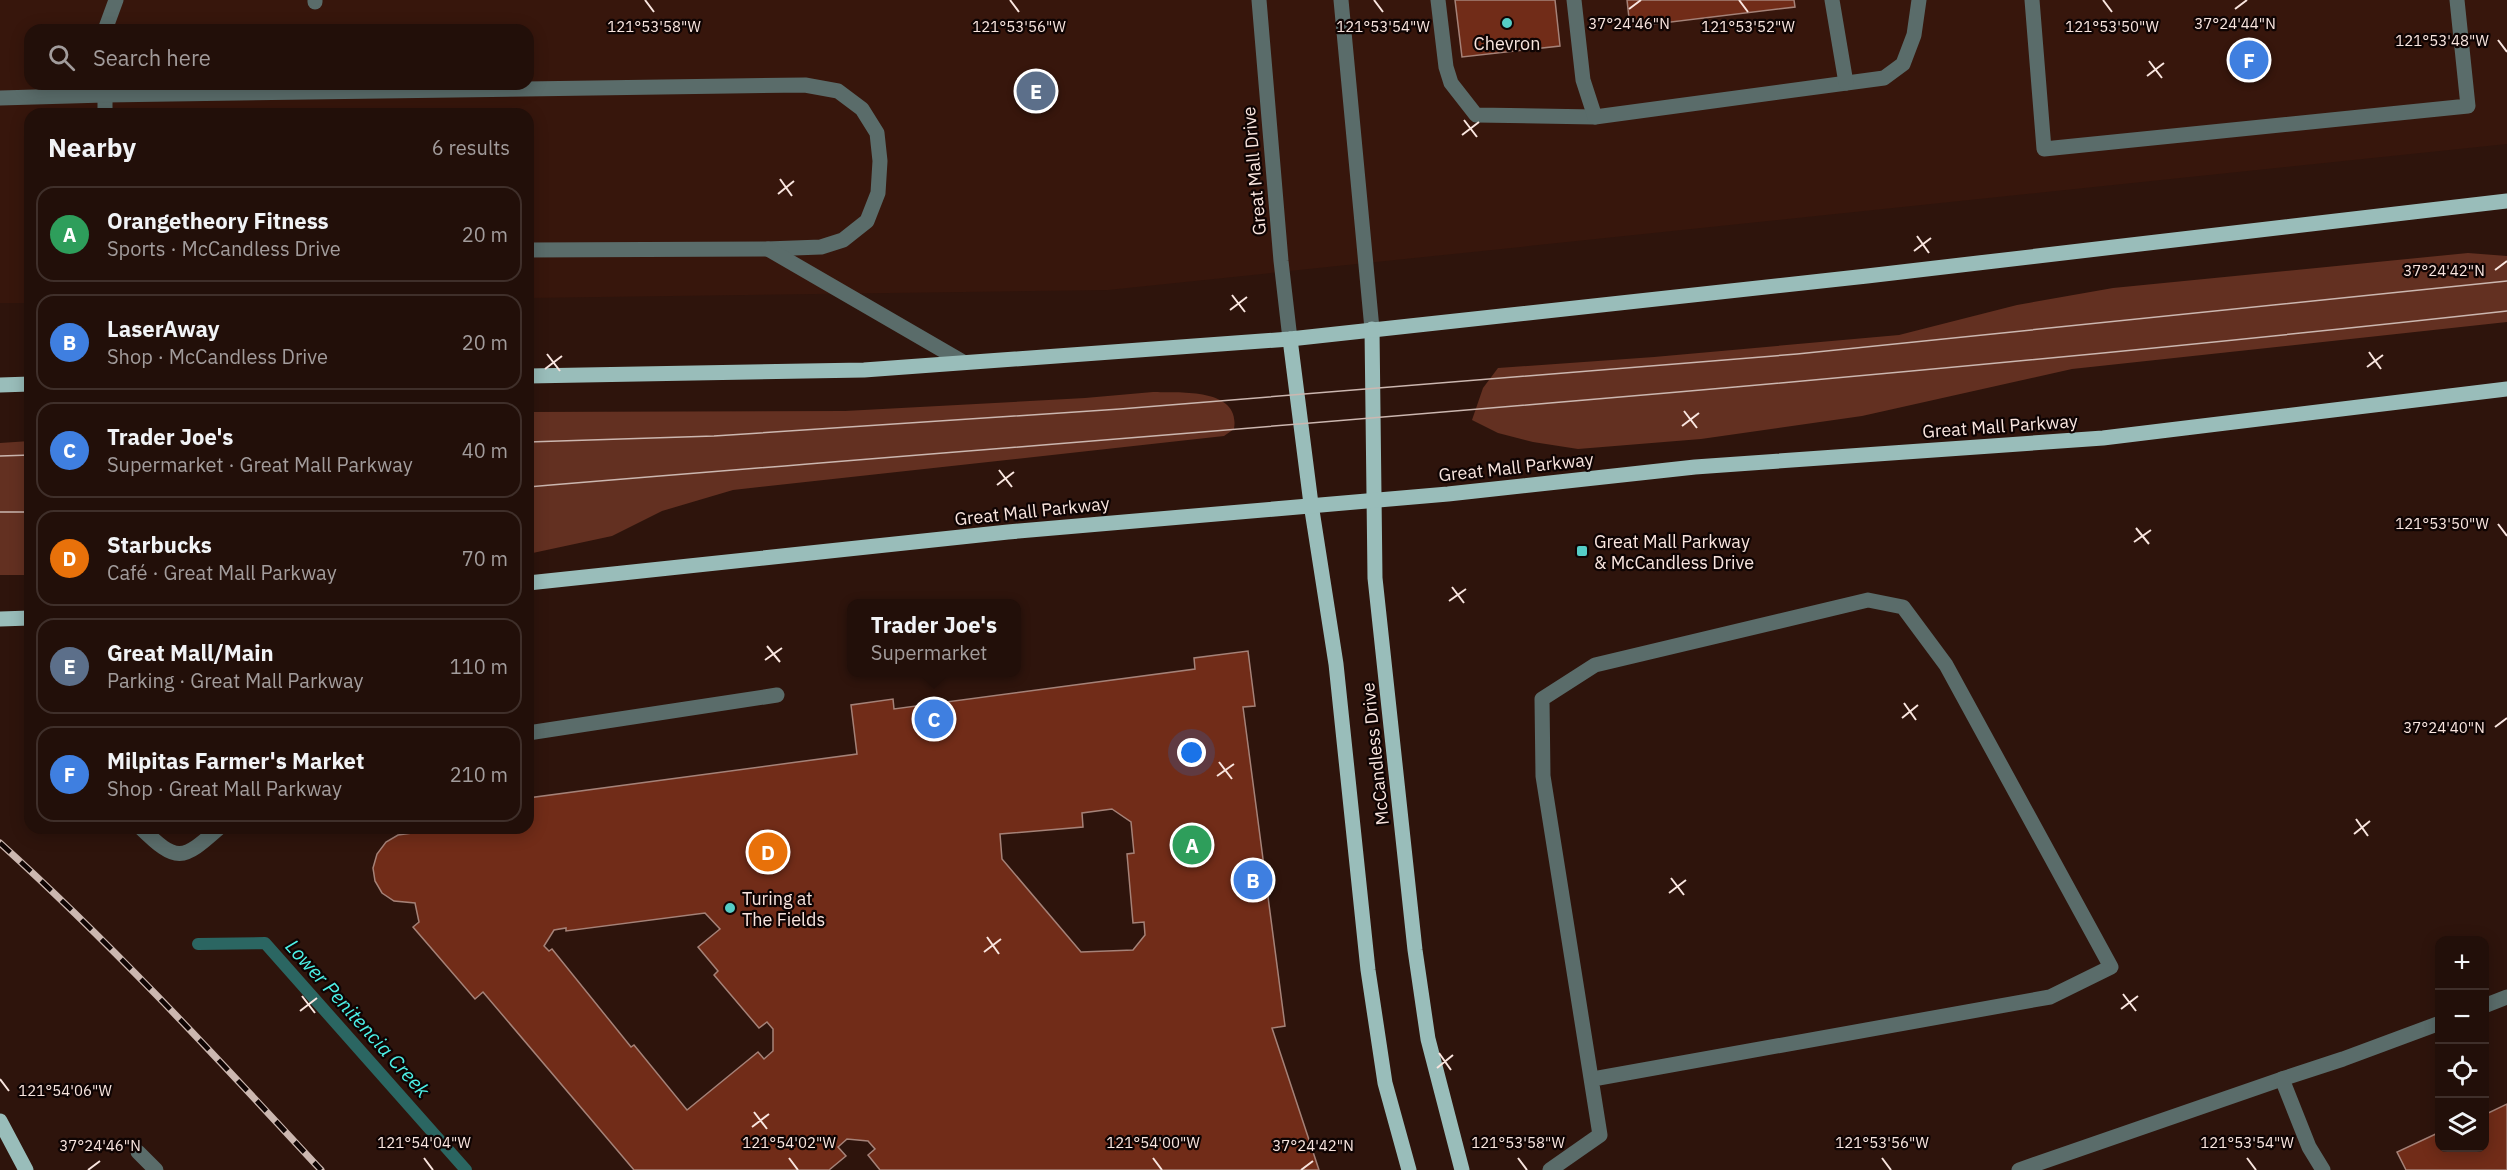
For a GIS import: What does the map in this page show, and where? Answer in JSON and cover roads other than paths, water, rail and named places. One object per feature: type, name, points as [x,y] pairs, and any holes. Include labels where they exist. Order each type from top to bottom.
[{"type":"main road","points":[[534,376],[864,370],[1290,339],[1867,276],[2507,201]]},
{"type":"main road","name":"McCandless Drive","points":[[1372,329],[1375,578],[1414,950],[1428,1039],[1462,1170]]},
{"type":"main road","name":"McCandless Drive","points":[[1290,339],[1311,504],[1335,664],[1371,993],[1385,1083],[1409,1170]]},
{"type":"main road","points":[[0,385],[24,384]]},
{"type":"main road","name":"Great Mall Parkway","points":[[534,582],[1008,532],[1311,504],[1460,493],[1695,467],[2103,438],[2507,389]]},
{"type":"main road","points":[[0,619],[24,618]]},
{"type":"main road","points":[[0,1121],[26,1170]]},
{"type":"street","points":[[107,24],[116,0]]},
{"type":"street","name":"Great Mall Drive","points":[[1259,0],[1281,261],[1290,339]]},
{"type":"street","points":[[1341,0],[1372,329]]},
{"type":"street","points":[[1438,0],[1446,67],[1451,83],[1476,115],[1595,117],[1884,78],[1903,64],[1914,35],[1919,0]]},
{"type":"street","points":[[1574,0],[1583,80],[1595,117]]},
{"type":"street","points":[[1832,0],[1846,83]]},
{"type":"street","points":[[2032,0],[2043,149],[2468,106],[2457,0]]},
{"type":"street","points":[[534,87],[805,85],[838,92],[862,109],[877,133],[880,160],[878,193],[867,221],[843,240],[821,247],[534,250]]},
{"type":"street","points":[[0,98],[93,90]]},
{"type":"street","points":[[105,90],[105,108]]},
{"type":"street","points":[[768,249],[963,362]]},
{"type":"street","points":[[1550,1170],[1600,1135],[1593,1078],[1543,776],[1542,699],[1595,665],[1868,600],[1904,606],[1946,665],[2111,967],[2050,997],[1593,1078]]},
{"type":"street","points":[[534,732],[777,695]]},
{"type":"street","points":[[147,834],[163,850],[181,855],[196,848],[212,834]]},
{"type":"street","points":[[2489,1004],[2507,997]]},
{"type":"street","points":[[2019,1170],[2343,1059],[2435,1024]]},
{"type":"street","points":[[2282,1079],[2309,1147],[2323,1170]]},
{"type":"street","points":[[138,1152],[156,1170]]},
{"type":"waterway","name":"Lower Penitencia Creek","points":[[198,944],[265,943],[466,1170]]},
{"type":"tram line","points":[[534,442],[714,436],[1120,409],[1797,354],[2507,281]]},
{"type":"tram line","points":[[534,487],[1766,384],[2013,362],[2507,311]]},
{"type":"tram line","points":[[0,456],[24,455]]},
{"type":"tram line","points":[[0,512],[24,512]]},
{"type":"railway","points":[[0,843],[124,962],[321,1170]]},
{"type":"place","name":"Chevron","points":[[1507,23]]},
{"type":"place","name":"Milpitas Farmer's Market","points":[[2249,60]]},
{"type":"place","name":"Great Mall/Main","points":[[1036,91]]},
{"type":"place","name":"Great Mall Parkway & McCandless Drive","points":[[1582,551]]},
{"type":"place","name":"Trader Joe's","points":[[934,719]]},
{"type":"place","name":"Orangetheory Fitness","points":[[1192,845]]},
{"type":"place","name":"Starbucks","points":[[768,852]]},
{"type":"place","name":"LaserAway","points":[[1253,880]]},
{"type":"place","name":"Turing at The Fields","points":[[730,908]]}]
